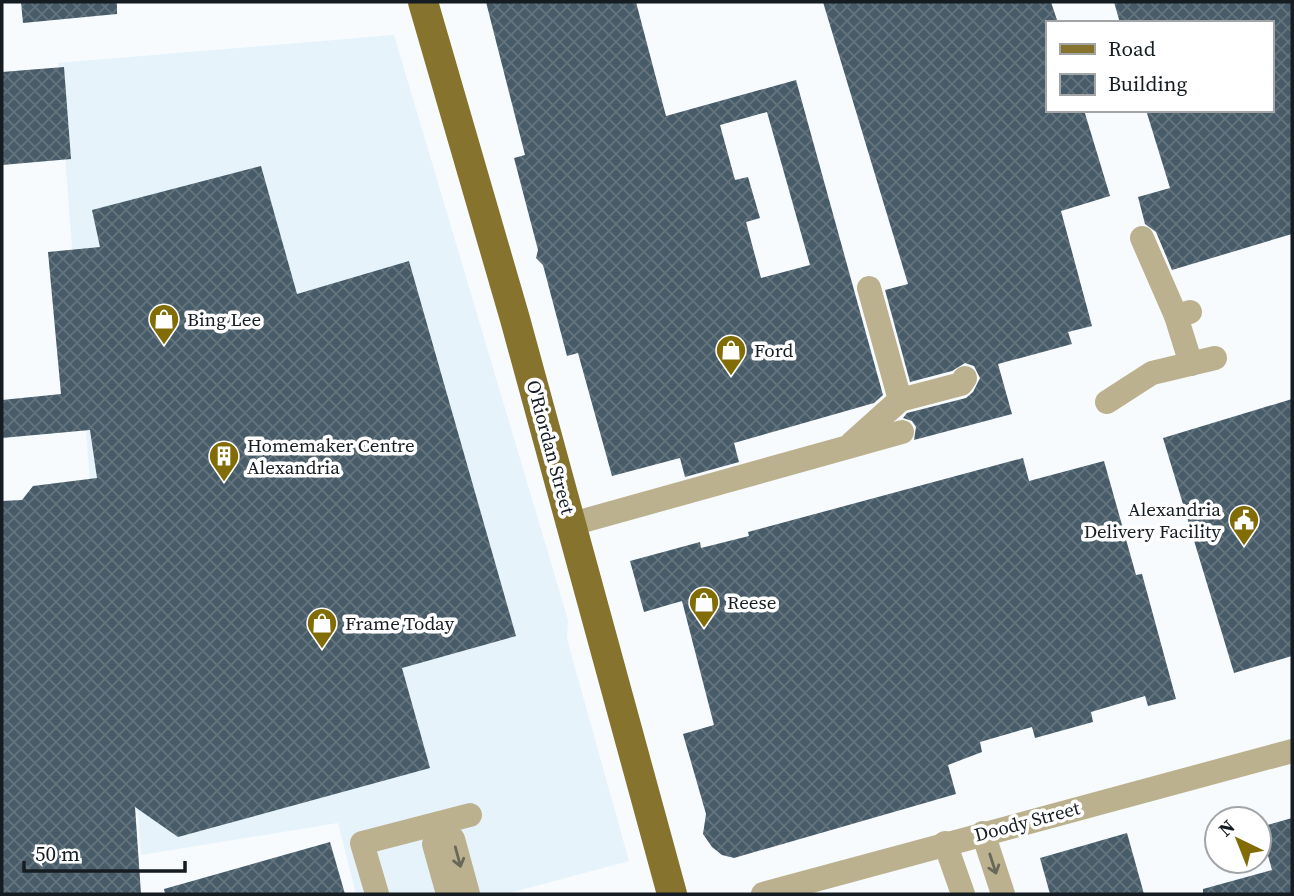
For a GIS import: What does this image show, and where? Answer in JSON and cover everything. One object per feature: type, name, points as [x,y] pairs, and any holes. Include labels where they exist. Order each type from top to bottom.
[{"type":"main road","name":"O'Riordan Street","points":[[423,2],[572,524],[672,894]]},
{"type":"street","points":[[1142,238],[1183,314],[1191,364]]},
{"type":"street","points":[[869,288],[900,400]]},
{"type":"street","points":[[1107,402],[1152,373],[1215,358]]},
{"type":"street","points":[[846,448],[900,400],[961,384],[965,378]]},
{"type":"street","points":[[572,524],[902,432]]},
{"type":"street","name":"Doody Street","points":[[764,894],[1292,751]]},
{"type":"street","points":[[377,894],[362,842],[470,815]]},
{"type":"street","points":[[440,824],[434,844],[448,894]]},
{"type":"street","points":[[440,824],[453,839],[468,894]]},
{"type":"street","points":[[983,833],[1003,894]]},
{"type":"street","points":[[945,844],[963,894]]},
{"type":"shaded area","points":[[394,35],[568,620],[567,639],[629,861],[506,894],[356,894],[338,823],[141,855],[127,658],[90,483],[58,63]]},
{"type":"building","points":[[21,2],[117,2],[117,14],[23,23]]},
{"type":"building","points":[[486,2],[636,2],[666,116],[796,80],[883,395],[874,403],[734,443],[739,462],[685,477],[680,458],[612,476],[578,353],[567,356],[543,265],[536,258],[538,250],[514,158],[525,155]],"holes":[[[767,112],[810,265],[761,278],[746,222],[760,218],[748,177],[735,180],[720,125]]]},
{"type":"building","points":[[823,2],[1051,2],[1057,21],[1046,21],[1046,112],[1085,112],[1110,196],[1061,211],[1092,326],[1068,332],[1072,344],[998,364],[1012,414],[914,440],[916,427],[912,421],[903,418],[907,413],[966,398],[973,392],[980,378],[974,366],[965,363],[952,371],[910,382],[885,290],[908,284]]},
{"type":"building","points":[[1114,2],[1292,2],[1292,234],[1172,270],[1156,232],[1145,224],[1138,197],[1170,188],[1147,112],[1273,112],[1273,21],[1119,21]]},
{"type":"building","points":[[64,67],[71,159],[2,165],[2,72]]},
{"type":"building","points":[[261,166],[297,294],[409,261],[516,636],[402,668],[430,768],[178,837],[135,807],[141,894],[2,894],[2,501],[22,500],[33,486],[97,478],[90,430],[2,438],[2,400],[61,394],[48,252],[100,247],[92,210]]},
{"type":"building","name":"Alexandria Delivery Facility","points":[[1292,399],[1292,656],[1234,673],[1163,438]]},
{"type":"building","points":[[1023,458],[1029,481],[1104,461],[1136,575],[1142,574],[1176,699],[1148,706],[1145,696],[1091,712],[1093,722],[1035,738],[1032,727],[980,742],[982,752],[948,765],[956,794],[734,858],[722,855],[703,834],[706,814],[683,734],[714,725],[682,601],[644,612],[630,561],[700,542],[701,548],[749,536],[748,532]]},
{"type":"building","points":[[1292,818],[1292,894],[1203,894],[1203,889],[1254,875],[1273,875],[1273,823]]},
{"type":"building","points":[[1127,833],[1144,894],[1050,894],[1040,858]]},
{"type":"building","points":[[330,842],[345,894],[165,894],[164,889]]},
{"type":"place","name":"Bing Lee","points":[[164,346]]},
{"type":"place","name":"Ford","points":[[731,377]]},
{"type":"place","name":"Homemaker Centre Alexandria","points":[[224,483]]},
{"type":"place","name":"Alexandria Delivery Facility","points":[[1244,547]]},
{"type":"place","name":"Reese","points":[[704,629]]},
{"type":"place","name":"Frame Today","points":[[322,650]]}]
